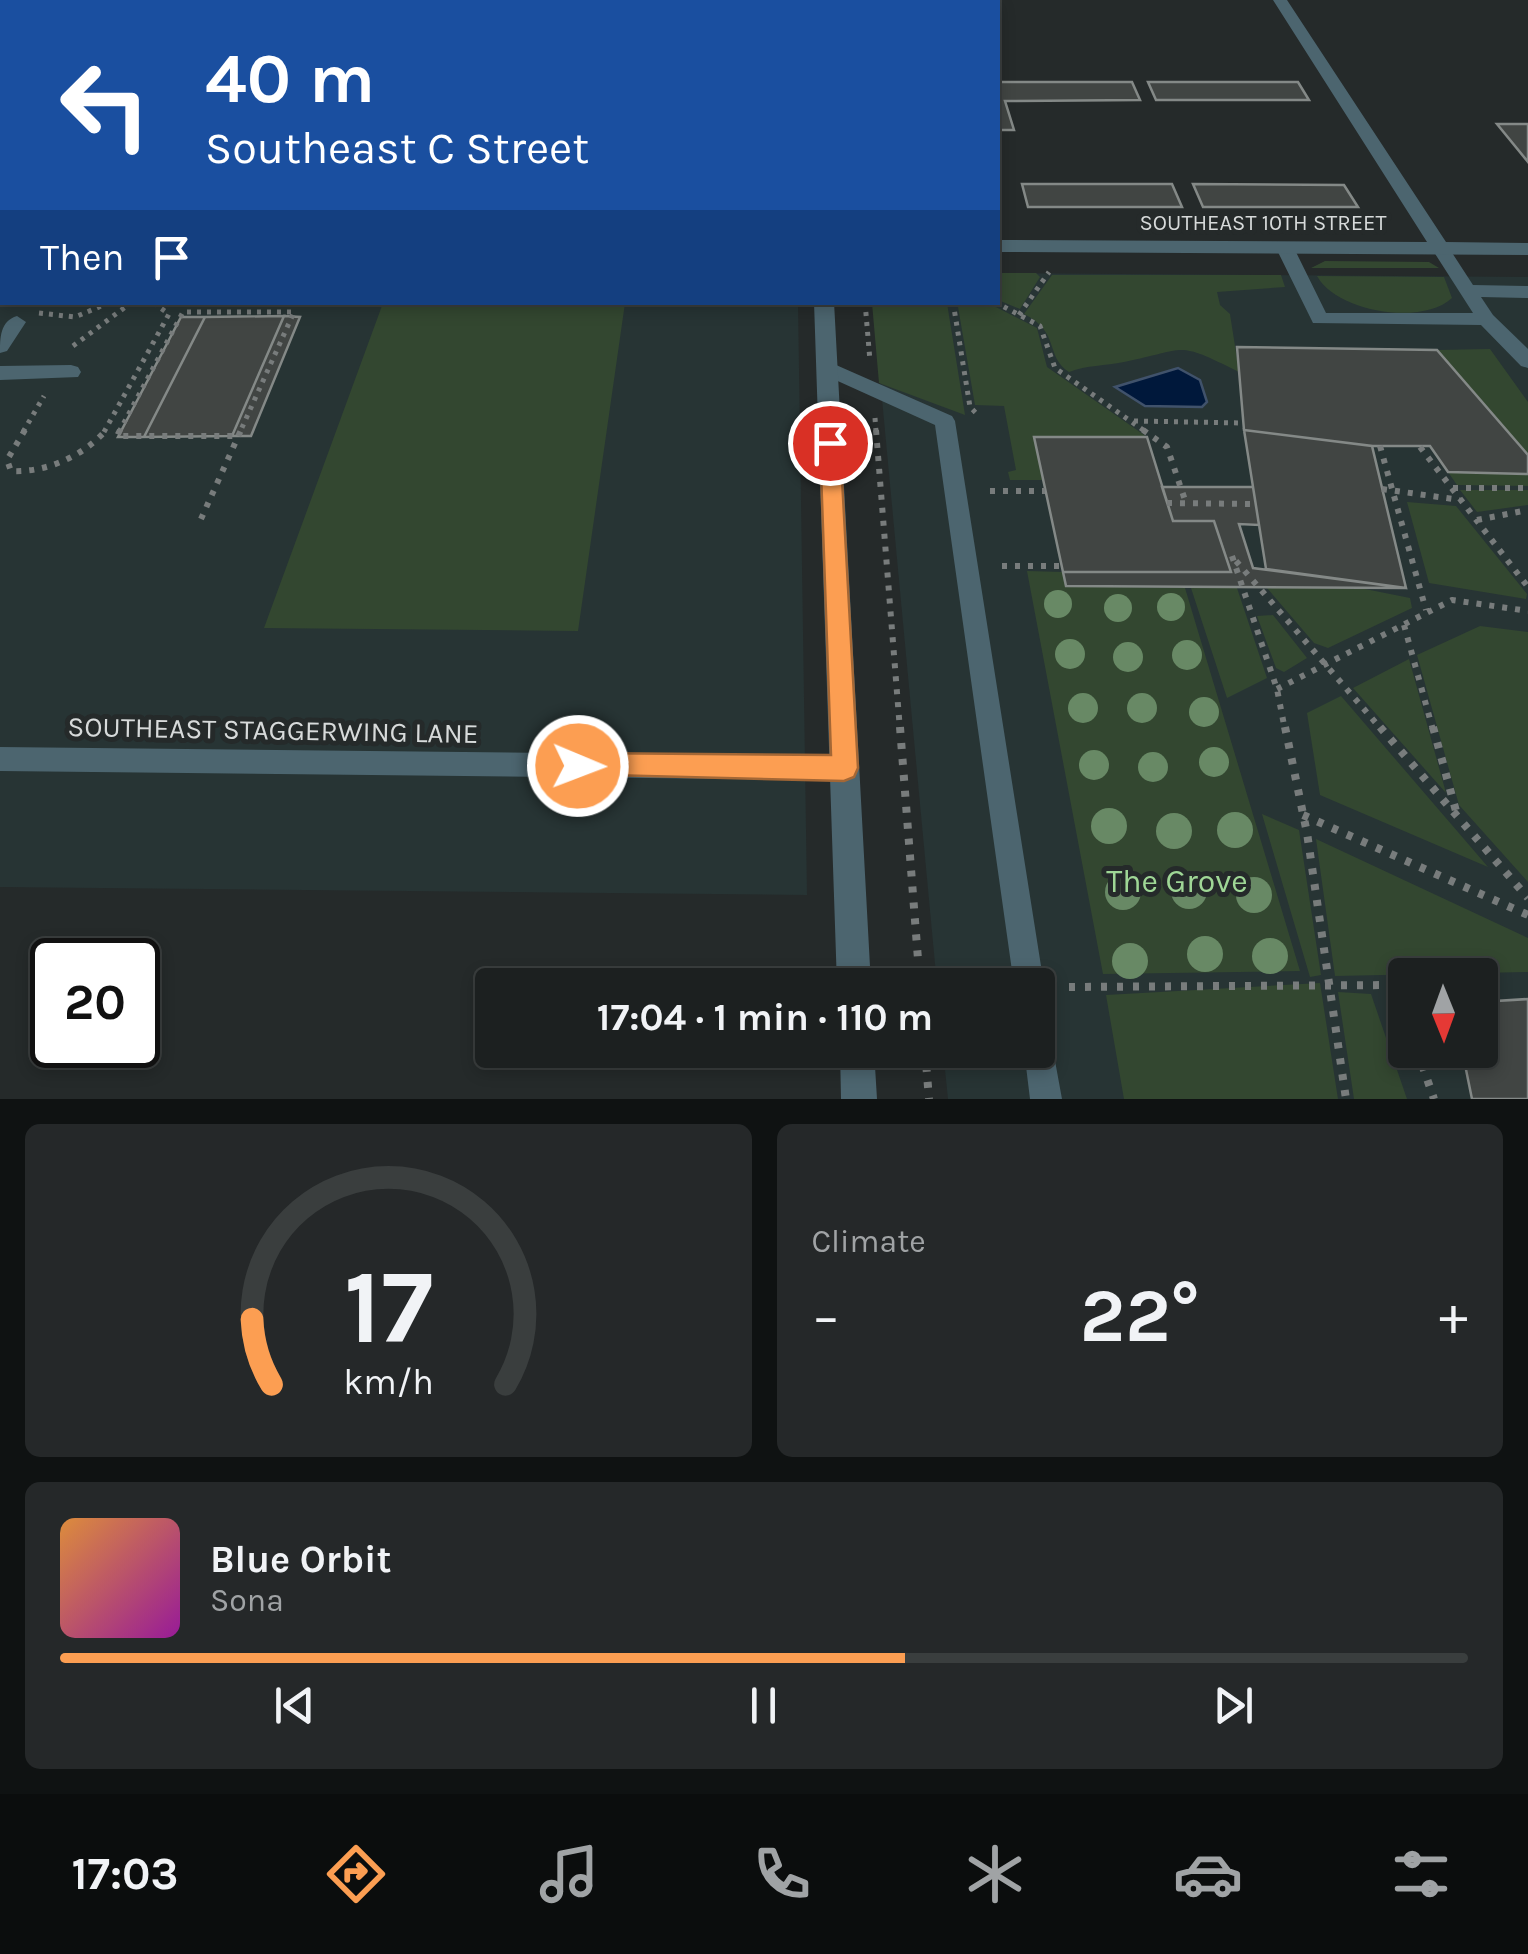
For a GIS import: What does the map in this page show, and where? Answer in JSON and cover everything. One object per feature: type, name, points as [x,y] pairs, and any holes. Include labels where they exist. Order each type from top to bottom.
[{"type":"street","points":[[1280,0],[1441,249]]},
{"type":"street","name":"SOUTHEAST 10TH STREET","points":[[1000,246],[1528,250]]},
{"type":"street","points":[[824,305],[853,968]]},
{"type":"street","points":[[858,1068],[859,1099]]},
{"type":"lane","points":[[1285,248],[1320,318],[1486,320]]},
{"type":"lane","points":[[1441,249],[1486,320],[1528,361]]},
{"type":"lane","points":[[1468,291],[1528,292]]},
{"type":"lane","points":[[0,346],[25,316]]},
{"type":"lane","points":[[827,368],[945,421],[1026,968]]},
{"type":"lane","points":[[0,373],[71,372]]},
{"type":"lane","name":"SOUTHEAST STAGGERWING LANE","points":[[0,759],[844,768]]},
{"type":"lane","points":[[1042,1068],[1046,1099]]},
{"type":"path","points":[[1019,315],[1049,272]]},
{"type":"path","points":[[1000,304],[1040,326],[1055,368],[1167,447],[1186,503]]},
{"type":"path","points":[[25,316],[75,317],[105,305]]},
{"type":"path","points":[[26,474],[96,441],[169,314],[157,305]]},
{"type":"path","points":[[865,305],[872,377]]},
{"type":"path","points":[[953,305],[970,407],[977,414]]},
{"type":"path","points":[[201,519],[294,312],[183,312],[117,436],[238,432]]},
{"type":"path","points":[[874,402],[919,968]]},
{"type":"path","points":[[1132,421],[1243,423]]},
{"type":"path","points":[[1380,446],[1426,610]]},
{"type":"path","points":[[1420,446],[1528,586]]},
{"type":"path","points":[[1452,488],[1528,488]]},
{"type":"path","points":[[1382,489],[1462,500]]},
{"type":"path","points":[[990,491],[1046,491]]},
{"type":"path","points":[[1167,504],[1256,504]]},
{"type":"path","points":[[1477,520],[1528,510]]},
{"type":"path","points":[[1346,1099],[1303,815],[1277,689],[1232,556],[1528,898]]},
{"type":"path","points":[[1002,566],[1062,566]]},
{"type":"path","points":[[1277,689],[1452,600],[1528,611]]},
{"type":"path","points":[[1404,625],[1457,817]]},
{"type":"path","points":[[1303,815],[1528,915]]},
{"type":"path","points":[[1068,987],[1388,985]]},
{"type":"path","points":[[926,1068],[929,1099]]},
{"type":"path","points":[[1423,1068],[1434,1099]]},
{"type":"shaded area","points":[[1000,273],[1528,277],[1528,1099],[948,1099],[945,1068],[1055,1068],[1055,968],[935,968],[873,305],[1000,305]]},
{"type":"shaded area","points":[[0,305],[798,305],[807,895],[0,887]]},
{"type":"green space","points":[[1325,261],[1429,262],[1439,268],[1311,268]]},
{"type":"green space","points":[[1000,273],[1036,273],[1040,277],[1020,309],[1000,301]]},
{"type":"green space","points":[[1052,275],[1281,275],[1285,287],[1217,292],[1220,305],[1230,314],[1239,372],[1182,350],[1069,372],[1061,366],[1043,328],[1024,314]]},
{"type":"green space","points":[[1317,276],[1444,277],[1452,298],[1421,311],[1381,311],[1342,299]]},
{"type":"green space","points":[[382,305],[625,305],[578,631],[264,628]]},
{"type":"green space","points":[[872,305],[947,305],[965,415],[879,383]]},
{"type":"green space","points":[[992,305],[1037,328],[1047,367],[1147,437],[1034,437],[1043,480],[1010,480],[1008,472],[1016,470],[1004,406],[975,405],[958,307]]},
{"type":"green space","points":[[1490,349],[1528,402],[1528,455],[1437,350]]},
{"type":"green space","points":[[1448,472],[1528,474],[1528,486],[1457,485]]},
{"type":"green space","points":[[1460,490],[1528,490],[1528,505],[1477,512]]},
{"type":"green space","points":[[1407,502],[1456,506],[1527,594],[1526,599],[1429,583]]},
{"type":"green space","name":"The Grove","points":[[1027,571],[1063,572],[1066,586],[1185,588],[1300,971],[1103,974]]},
{"type":"green space","points":[[1191,588],[1237,588],[1267,678],[1227,698]]},
{"type":"green space","points":[[1267,588],[1360,588],[1410,598],[1412,608],[1328,648],[1314,643]]},
{"type":"green space","points":[[1273,615],[1307,658],[1284,672],[1276,668],[1257,616]]},
{"type":"green space","points":[[1480,626],[1528,632],[1528,882],[1459,805],[1417,655]]},
{"type":"green space","points":[[1409,659],[1446,793],[1353,688]]},
{"type":"green space","points":[[1341,696],[1488,867],[1320,795],[1307,713]]},
{"type":"green space","points":[[1262,814],[1299,830],[1321,975],[1310,977]]},
{"type":"green space","points":[[1316,839],[1528,938],[1528,972],[1498,973],[1498,958],[1388,958],[1388,975],[1335,976]]},
{"type":"green space","points":[[1320,983],[1338,1099],[1124,1099],[1106,995]]},
{"type":"green space","points":[[1338,992],[1371,994],[1388,1044],[1388,1068],[1396,1068],[1407,1099],[1354,1099]]},
{"type":"water","points":[[1178,368],[1200,380],[1207,402],[1202,407],[1145,406],[1115,387]]},
{"type":"building","points":[[1000,82],[1132,82],[1140,100],[1005,101],[1014,130],[1000,130]]},
{"type":"building","points":[[1148,82],[1298,82],[1309,100],[1156,100]]},
{"type":"building","points":[[1497,124],[1528,124],[1528,162]]},
{"type":"building","points":[[1022,184],[1172,184],[1182,207],[1028,207]]},
{"type":"building","points":[[1193,184],[1344,185],[1358,207],[1203,207]]},
{"type":"building","points":[[284,316],[232,436],[144,437],[205,317]]},
{"type":"building","points":[[284,316],[300,317],[251,436],[232,436]]},
{"type":"building","points":[[181,317],[205,317],[144,437],[118,437]]},
{"type":"building","points":[[1237,347],[1437,350],[1528,455],[1528,474],[1448,472],[1430,446],[1372,446],[1244,430]]},
{"type":"building","points":[[1244,430],[1372,446],[1406,588],[1266,569]]},
{"type":"building","points":[[1034,437],[1147,437],[1173,521],[1214,521],[1231,572],[1063,572]]},
{"type":"building","points":[[1162,487],[1253,487],[1259,525],[1239,524],[1253,568],[1406,588],[1066,586],[1063,572],[1231,572],[1214,521],[1173,521]]},
{"type":"building","points":[[1528,999],[1528,1099],[1472,1099],[1466,1068],[1498,1068],[1498,1001]]},
{"type":"route","points":[[578,766],[844,768],[830,443]]}]
